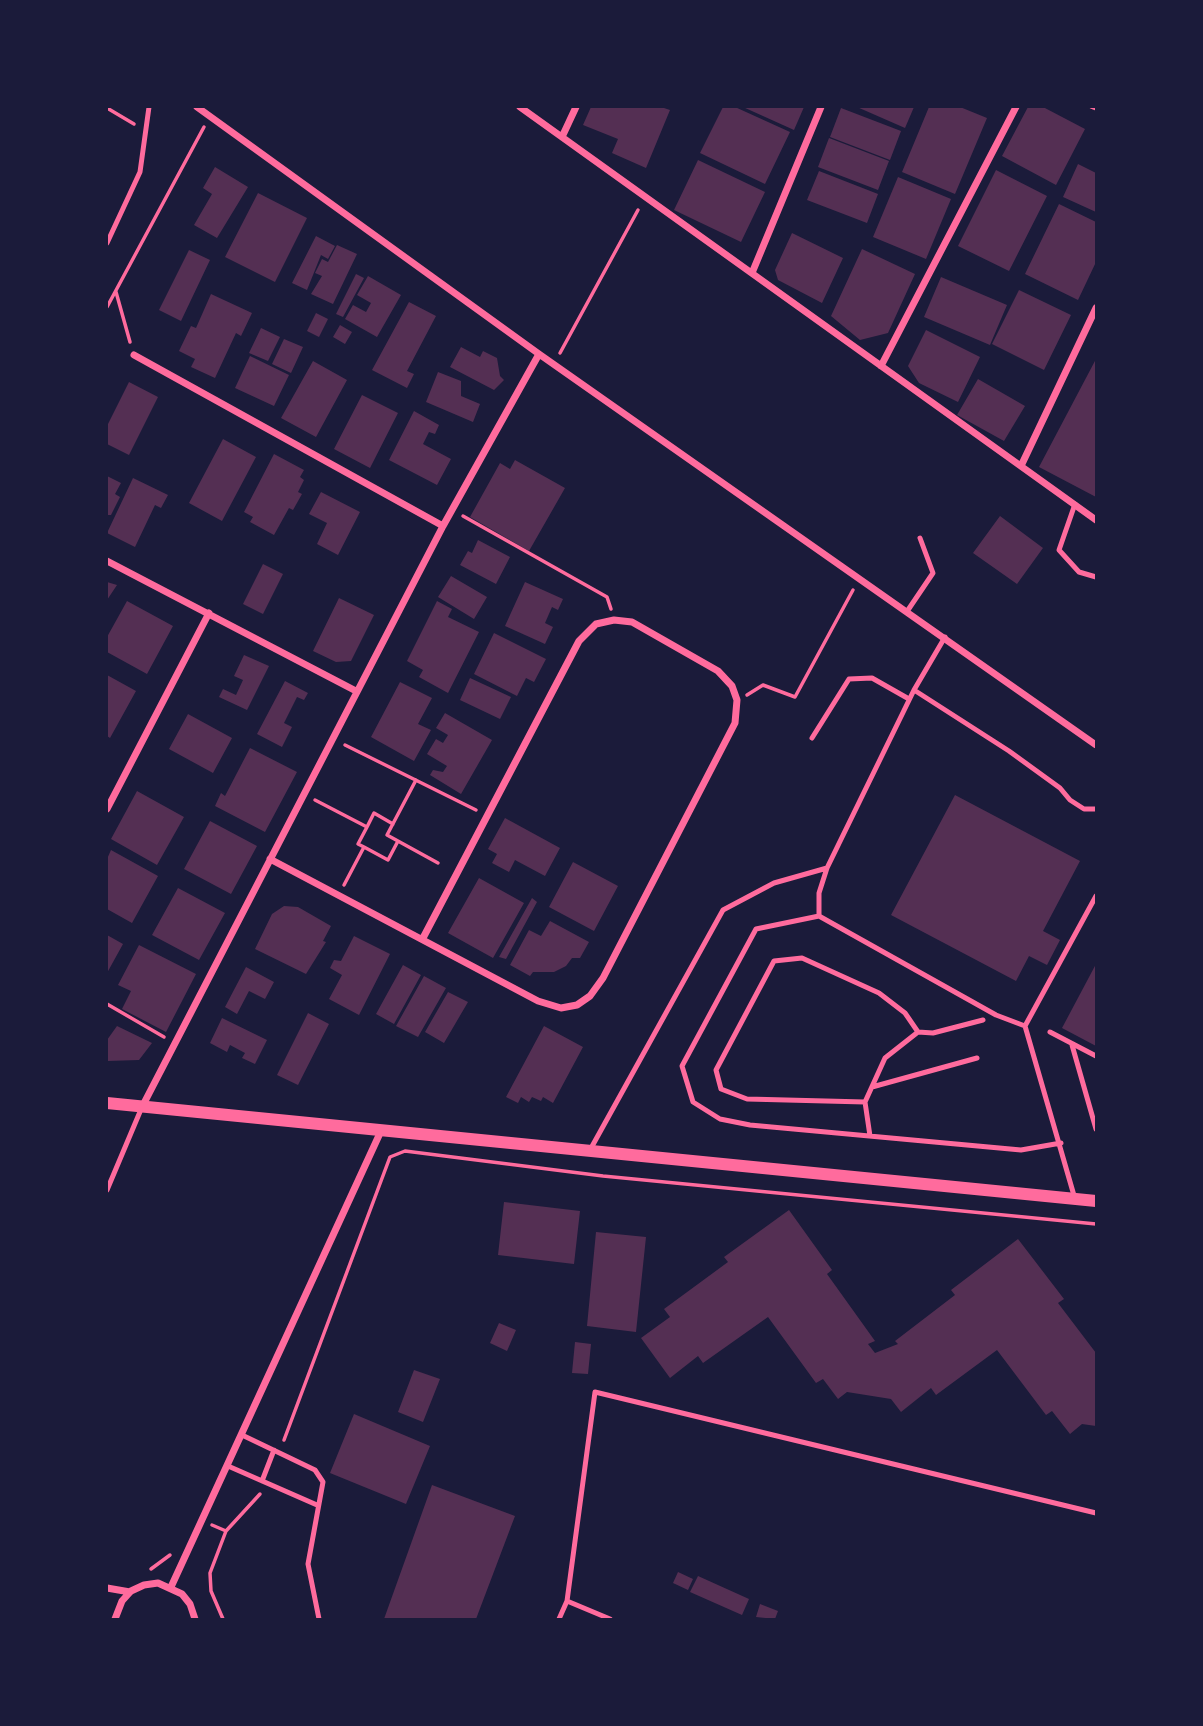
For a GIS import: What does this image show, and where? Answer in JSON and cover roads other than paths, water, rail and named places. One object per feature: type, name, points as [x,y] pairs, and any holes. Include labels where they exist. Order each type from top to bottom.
[{"type":"street","points":[[197,107],[554,364],[859,579],[945,636],[1096,746]]},
{"type":"street","points":[[520,107],[1096,520]]},
{"type":"street","points":[[562,137],[576,107]]},
{"type":"street","points":[[752,273],[821,107]]},
{"type":"street","points":[[881,366],[1016,107]]},
{"type":"street","points":[[1021,466],[1096,308]]},
{"type":"street","points":[[142,1107],[443,526],[540,354]]},
{"type":"street","points":[[134,355],[443,526]]},
{"type":"street","points":[[107,561],[356,691]]},
{"type":"street","points":[[107,809],[209,612]]},
{"type":"street","points":[[270,859],[538,1001],[561,1008],[577,1005],[590,996],[603,978],[735,723],[737,700],[732,686],[718,671],[632,622],[614,620],[596,624],[579,641],[423,939]]},
{"type":"street","points":[[107,1104],[1096,1201]]},
{"type":"street","points":[[172,1587],[381,1131]]},
{"type":"street","points":[[115,1619],[122,1601],[130,1592],[144,1584],[172,1587],[190,1604],[195,1619]]},
{"type":"street","points":[[107,1588],[130,1592]]},
{"type":"lane","points":[[107,243],[141,172],[149,107]]},
{"type":"lane","points":[[1075,504],[1059,550],[1079,572],[1096,577]]},
{"type":"lane","points":[[908,610],[933,573],[919,538]]},
{"type":"lane","points":[[819,916],[819,893],[827,868],[909,699],[945,636]]},
{"type":"lane","points":[[812,738],[849,679],[872,678],[909,699]]},
{"type":"lane","points":[[914,690],[1018,757],[1060,788],[1070,800],[1084,808],[1096,809]]},
{"type":"lane","points":[[590,1150],[723,910],[774,883],[827,868]]},
{"type":"lane","points":[[1075,1199],[1025,1026],[1096,896]]},
{"type":"lane","points":[[1025,1026],[996,1015],[819,916],[756,929],[682,1066],[693,1102],[720,1119],[750,1125],[1021,1150],[1061,1143]]},
{"type":"lane","points":[[865,1102],[747,1100],[721,1089],[716,1070],[774,961],[802,958],[879,993],[905,1013],[918,1032]]},
{"type":"lane","points":[[870,1136],[865,1102],[885,1058],[918,1032],[933,1033],[983,1020]]},
{"type":"lane","points":[[1050,1032],[1096,1056]]},
{"type":"lane","points":[[1072,1045],[1096,1129]]},
{"type":"lane","points":[[872,1087],[977,1058]]},
{"type":"lane","points":[[107,1190],[142,1107]]},
{"type":"lane","points":[[559,1619],[567,1601],[595,1392],[1096,1513]]},
{"type":"lane","points":[[242,1435],[316,1470],[323,1482],[308,1564],[319,1619]]},
{"type":"lane","points":[[262,1481],[274,1450]]},
{"type":"lane","points":[[228,1466],[317,1505]]},
{"type":"lane","points":[[567,1601],[610,1619]]}]
